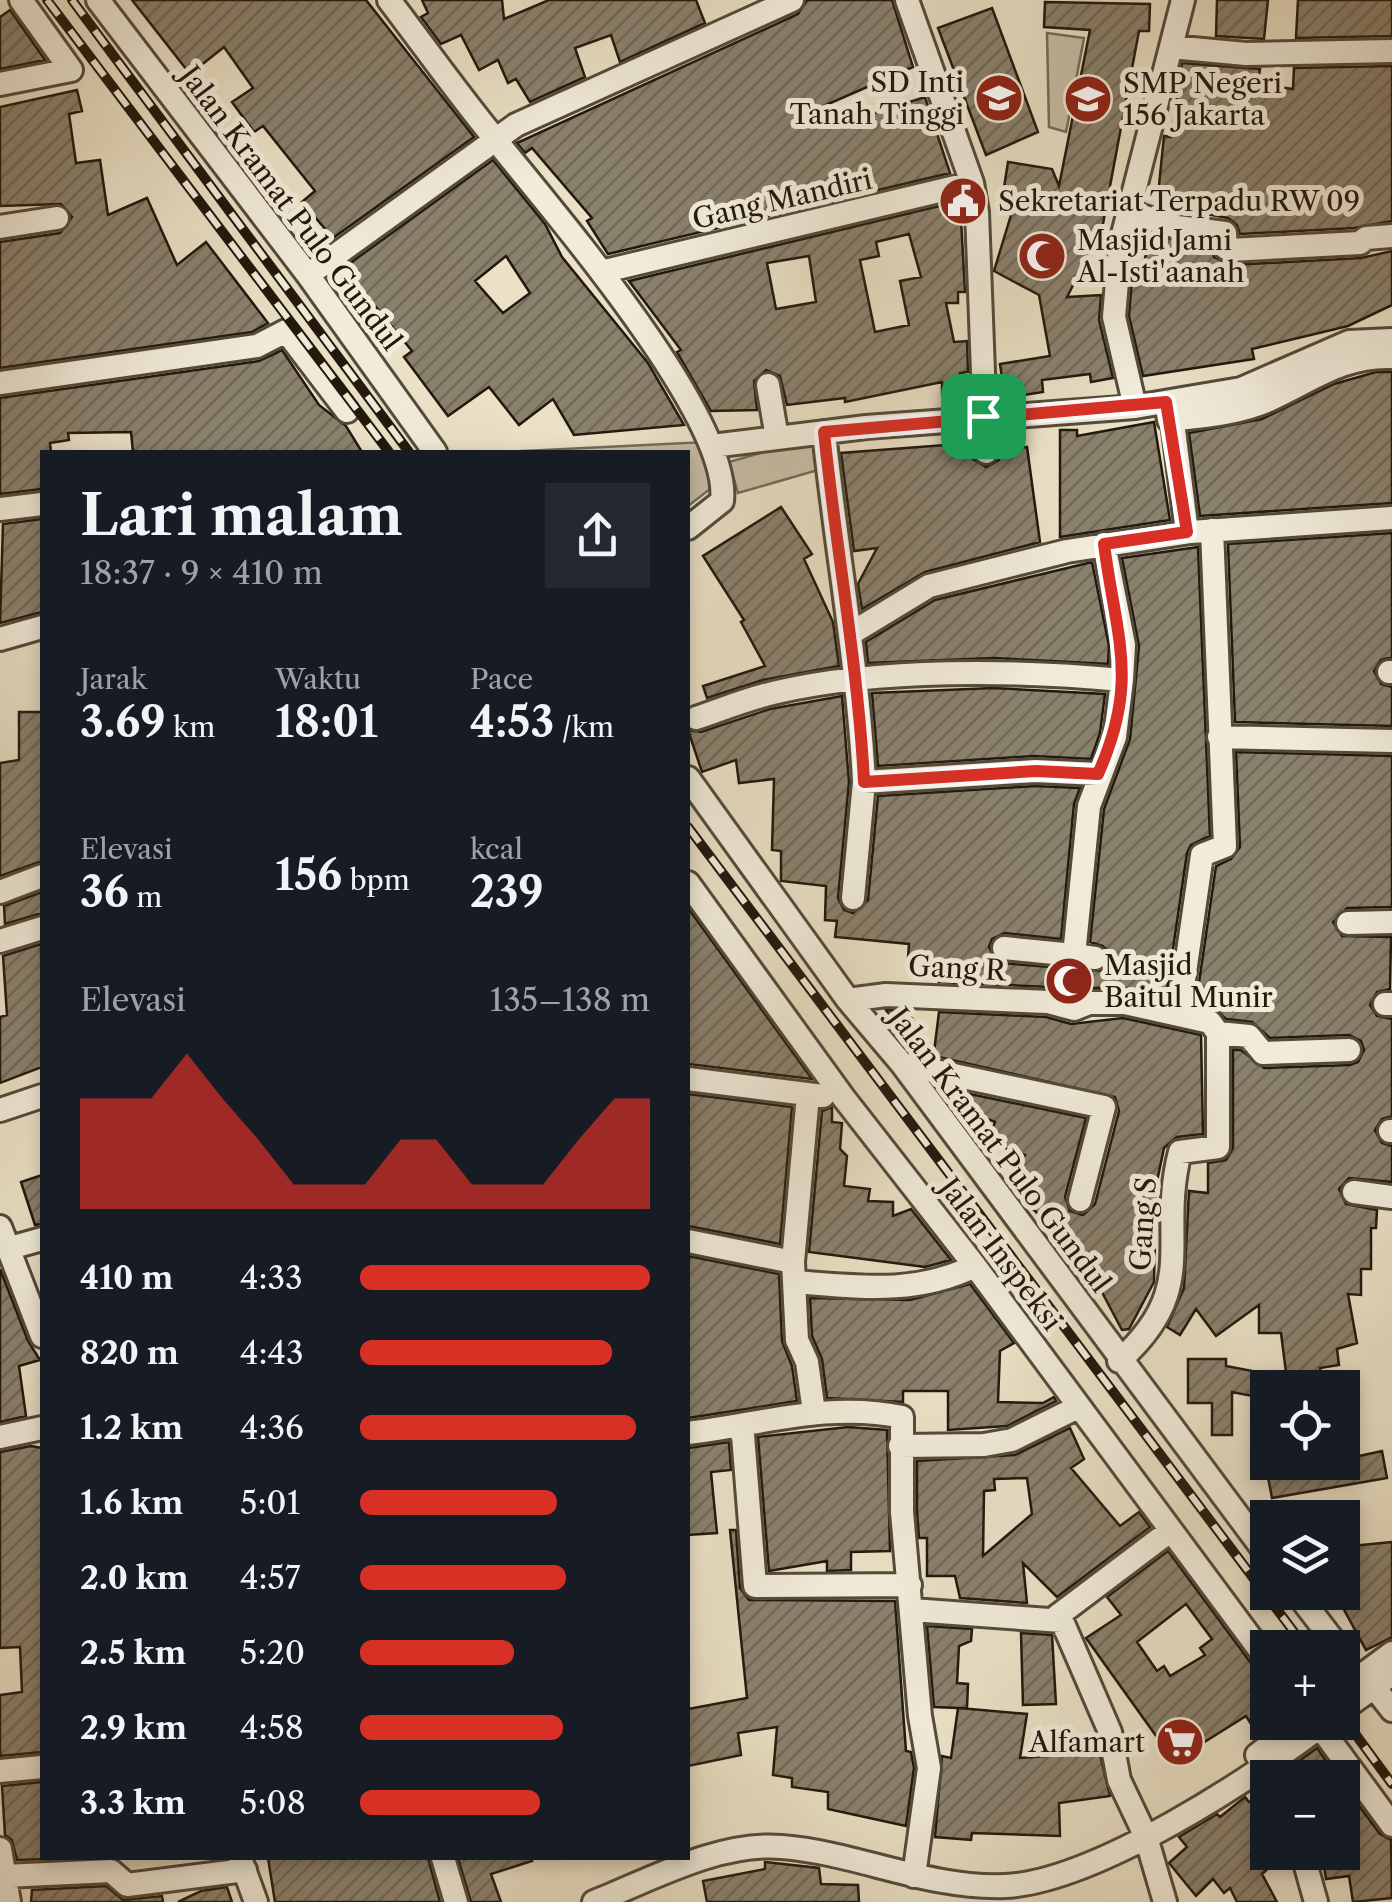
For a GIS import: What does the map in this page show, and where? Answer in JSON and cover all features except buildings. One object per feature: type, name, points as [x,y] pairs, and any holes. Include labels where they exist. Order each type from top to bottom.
[{"type":"street","points":[[0,84],[71,70],[20,0]]},
{"type":"street","name":"Jalan Kramat Pulo Gundul","points":[[98,0],[308,275],[434,450]]},
{"type":"street","points":[[388,0],[495,139],[605,272],[712,446],[722,502],[690,526]]},
{"type":"street","points":[[308,275],[516,125],[792,0]]},
{"type":"street","points":[[907,0],[972,182],[977,212],[984,430]]},
{"type":"street","points":[[1135,406],[1114,316],[1120,246],[1183,0]]},
{"type":"street","points":[[1172,47],[1246,54],[1392,52]]},
{"type":"street","name":"Gang Mandiri","points":[[605,272],[972,182]]},
{"type":"street","points":[[1129,212],[1177,227],[1224,232],[1226,248],[1230,250],[1360,243],[1366,238],[1392,236]]},
{"type":"street","points":[[0,227],[57,218]]},
{"type":"street","points":[[0,383],[256,346],[286,330],[347,412]]},
{"type":"street","points":[[1312,368],[1349,342],[1392,340]]},
{"type":"street","points":[[712,446],[777,438],[825,439],[955,428],[984,430],[1135,406],[1170,409],[1312,368],[1368,356],[1392,357]]},
{"type":"street","points":[[768,385],[777,438]]},
{"type":"street","points":[[1170,409],[1187,532]]},
{"type":"street","points":[[825,439],[859,680],[864,782],[853,898]]},
{"type":"street","points":[[0,509],[40,504]]},
{"type":"street","points":[[850,634],[929,586],[1104,544],[1187,532],[1392,518]]},
{"type":"street","points":[[1212,530],[1224,846],[1202,854],[1200,892],[1179,1014],[1210,1022],[1218,1034],[1249,1036],[1262,1053],[1349,1050]]},
{"type":"street","points":[[1004,948],[1085,957],[1081,861],[1098,774],[1114,738],[1124,645],[1104,544]]},
{"type":"street","points":[[0,639],[40,629]]},
{"type":"street","points":[[696,718],[776,692],[859,680],[1006,674],[1122,680]]},
{"type":"street","points":[[1219,737],[1392,740]]},
{"type":"street","points":[[864,782],[1036,771],[1098,774]]},
{"type":"street","name":"Jalan Kramat Pulo Gundul","points":[[690,781],[848,1000],[902,1064],[1250,1532]]},
{"type":"street","points":[[0,892],[40,877]]},
{"type":"street","name":"Jalan Inspeksi","points":[[690,886],[843,1098],[976,1266],[1250,1636]]},
{"type":"street","points":[[1348,923],[1392,922]]},
{"type":"street","points":[[0,941],[40,929]]},
{"type":"street","name":"Gang R","points":[[848,1000],[886,994],[1048,1002],[1074,1009],[1089,1003],[1125,1003],[1179,1014]]},
{"type":"street","name":"Gang S","points":[[1119,1361],[1156,1325],[1163,1308],[1170,1283],[1180,1152],[1218,1147],[1218,1034]]},
{"type":"street","points":[[902,1064],[1104,1107],[1080,1200]]},
{"type":"street","points":[[690,1079],[843,1098]]},
{"type":"street","points":[[808,1095],[794,1272],[797,1340],[807,1362],[814,1412]]},
{"type":"street","points":[[0,1110],[40,1097]]},
{"type":"street","points":[[1354,1192],[1392,1197]]},
{"type":"street","points":[[40,1239],[5,1237],[40,1331]]},
{"type":"street","points":[[690,1242],[794,1272],[901,1289],[940,1283],[976,1266]]},
{"type":"street","points":[[900,1446],[984,1445],[1012,1440],[1078,1406]]},
{"type":"street","points":[[690,1433],[738,1429],[759,1420],[814,1412],[900,1416],[920,1716],[929,1768],[914,1876]]},
{"type":"street","points":[[0,1437],[40,1428]]},
{"type":"street","points":[[738,1429],[743,1436],[755,1586],[910,1584]]},
{"type":"street","points":[[912,1610],[1056,1617],[1170,1531]]},
{"type":"street","points":[[1310,1610],[1325,1630]]},
{"type":"street","points":[[1056,1617],[1070,1631],[1110,1732],[1120,1780],[1146,1837],[1165,1902]]},
{"type":"street","points":[[1392,1653],[1376,1679],[1392,1710]]},
{"type":"street","points":[[1242,1779],[1254,1758],[1286,1740]]},
{"type":"street","points":[[1286,1760],[1302,1740]]},
{"type":"street","points":[[1327,1740],[1392,1825]]},
{"type":"street","points":[[0,1772],[40,1767]]},
{"type":"street","points":[[594,1902],[744,1848],[780,1846],[914,1876],[1009,1886],[1083,1867],[1146,1837],[1250,1777]]},
{"type":"street","points":[[0,1849],[10,1902]]},
{"type":"street","points":[[444,1860],[456,1902]]},
{"type":"street","points":[[5,1876],[111,1871],[127,1885],[242,1864],[256,1902]]},
{"type":"street","points":[[1307,1870],[1316,1902]]},
{"type":"shaded area","points":[[1047,33],[1084,38],[1066,132],[1049,127]]},
{"type":"shaded area","points":[[815,437],[825,468],[738,493],[729,462]]},
{"type":"shaded area","points":[[706,442],[714,486],[690,504],[690,450],[543,450]]},
{"type":"railway","points":[[47,0],[387,450]]},
{"type":"railway","points":[[72,0],[408,450]]},
{"type":"railway","points":[[690,830],[1292,1630]]},
{"type":"railway","points":[[1360,1740],[1392,1784]]},
{"type":"place","name":"SD Inti Tanah Tinggi","points":[[999,98]]},
{"type":"place","name":"SMP Negeri 156 Jakarta","points":[[1088,99]]},
{"type":"place","name":"Sekretariat Terpadu RW 09","points":[[963,201]]},
{"type":"place","name":"Masjid Jami Al-Isti'aanah","points":[[1042,256]]},
{"type":"place","name":"Masjid Baitul Munir","points":[[1069,981]]},
{"type":"place","name":"Alfamart","points":[[1180,1742]]},
{"type":"route","points":[[1166,402],[1169,420],[1172,419],[1187,532],[1104,544],[1124,645],[1120,709],[1114,738],[1098,774],[1036,771],[864,782],[859,680],[839,562],[824,432],[983,416],[1166,402]]}]
